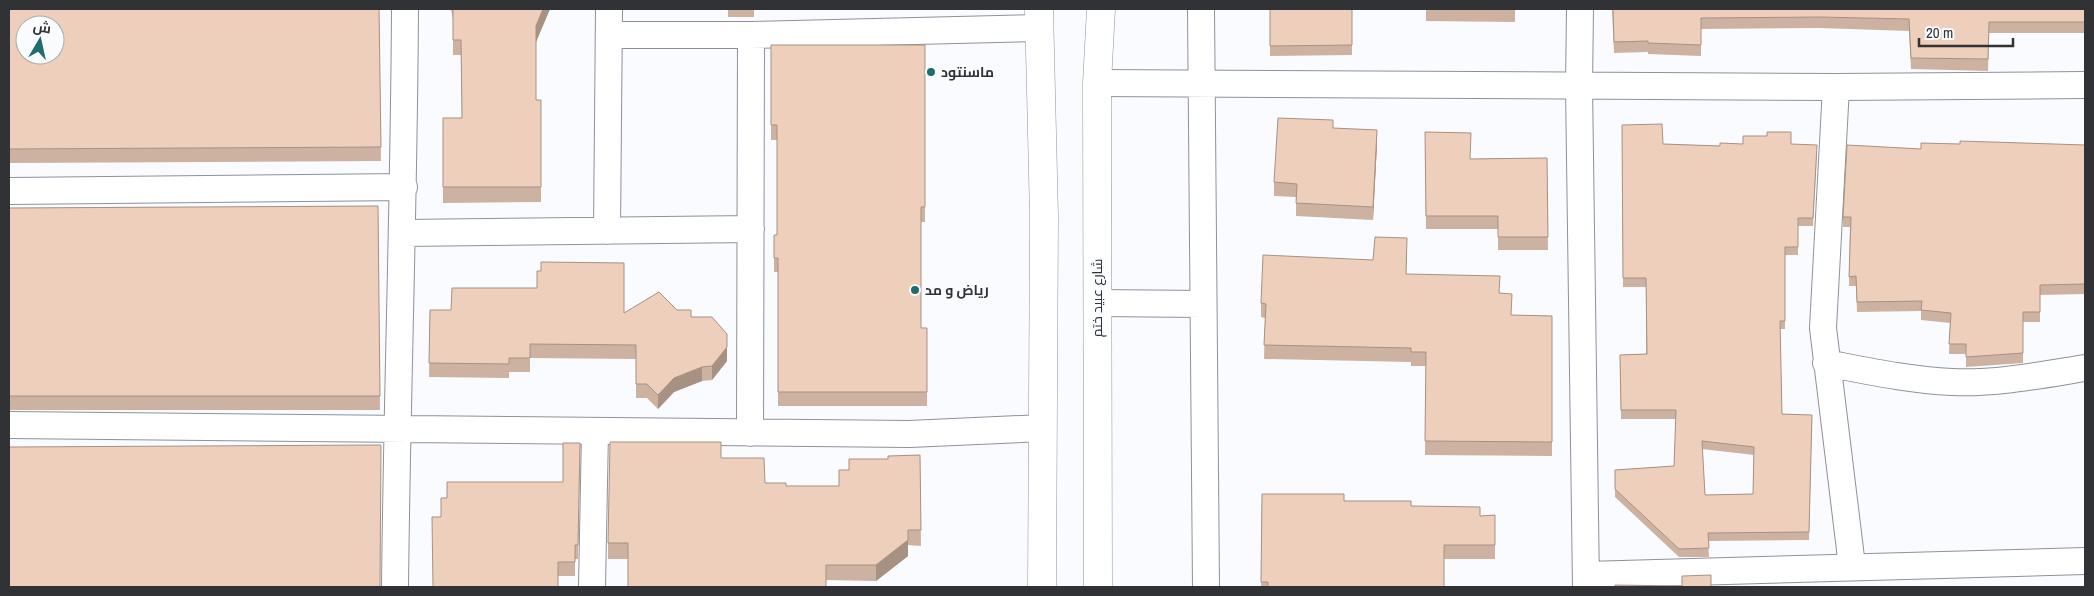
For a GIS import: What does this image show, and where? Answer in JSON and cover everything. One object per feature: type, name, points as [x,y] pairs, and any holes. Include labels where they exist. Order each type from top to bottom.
[{"type":"main road","name":"شارع عبيد ختم","points":[[1098,587],[1097,83],[1101,9]]},
{"type":"main road","points":[[1039,19],[1044,216],[1042,587]]},
{"type":"street","points":[[395,587],[396,429],[404,187],[405,9]]},
{"type":"street","points":[[607,231],[609,9]]},
{"type":"street","points":[[1201,9],[1200,85],[1206,587]]},
{"type":"street","points":[[1580,9],[1579,86],[1586,581],[1852,566],[2085,561]]},
{"type":"street","points":[[609,35],[751,34],[1039,19]]},
{"type":"street","points":[[750,433],[751,34]]},
{"type":"street","points":[[1097,83],[1836,87],[2085,85]]},
{"type":"street","points":[[1836,87],[1823,328],[1852,566]]},
{"type":"street","points":[[9,191],[404,187]]},
{"type":"street","points":[[402,233],[751,229]]},
{"type":"street","points":[[1097,303],[1203,304]]},
{"type":"street","points":[[1826,363],[1904,378],[1952,382],[1994,382],[2085,368]]},
{"type":"street","points":[[9,425],[908,434],[1043,428]]},
{"type":"street","points":[[592,587],[594,432]]},
{"type":"building","points":[[9,9],[379,9],[381,147],[9,149]]},
{"type":"building","points":[[453,9],[543,9],[536,26],[536,100],[541,100],[541,187],[443,187],[443,118],[462,118],[461,40],[453,40]]},
{"type":"building","points":[[1270,9],[1352,9],[1352,45],[1270,46]]},
{"type":"building","points":[[1613,9],[2085,9],[2085,22],[1989,22],[1988,59],[1911,58],[1909,19],[1820,17],[1701,18],[1701,45],[1648,43],[1648,41],[1614,42]]},
{"type":"building","points":[[771,45],[925,45],[925,207],[921,207],[921,328],[927,328],[927,392],[778,392],[778,258],[774,258],[774,235],[777,235],[777,125],[771,125]]},
{"type":"building","points":[[1278,118],[1333,120],[1333,128],[1377,130],[1373,207],[1296,203],[1297,184],[1274,182]]},
{"type":"building","points":[[1662,124],[1663,144],[1720,146],[1720,143],[1743,144],[1743,136],[1767,136],[1767,132],[1791,132],[1791,144],[1817,145],[1813,218],[1798,218],[1798,247],[1785,247],[1785,321],[1780,321],[1782,414],[1812,415],[1809,532],[1708,533],[1709,548],[1679,549],[1615,489],[1615,470],[1674,466],[1676,410],[1621,410],[1620,355],[1647,354],[1646,278],[1623,278],[1622,125]],"holes":[[[1702,441],[1754,447],[1753,494],[1705,495]]]},
{"type":"building","points":[[1425,132],[1471,133],[1470,159],[1547,158],[1548,237],[1498,237],[1498,216],[1426,216]]},
{"type":"building","points":[[1960,141],[2085,145],[2085,284],[2040,285],[2040,312],[2023,312],[2023,353],[1966,357],[1966,344],[1949,344],[1951,313],[1921,310],[1922,301],[1857,302],[1856,276],[1849,277],[1851,217],[1843,217],[1847,145],[1921,149],[1921,143],[1960,144]]},
{"type":"building","points":[[378,206],[380,396],[9,396],[9,208]]},
{"type":"building","points":[[1375,237],[1407,238],[1406,274],[1500,276],[1499,293],[1512,294],[1511,315],[1552,316],[1552,442],[1425,441],[1426,352],[1411,352],[1411,348],[1264,345],[1266,304],[1261,303],[1263,255],[1373,260]]},
{"type":"building","points":[[541,262],[624,263],[624,313],[659,292],[677,310],[691,310],[691,317],[712,317],[727,334],[727,347],[712,366],[702,367],[674,378],[658,395],[647,384],[636,384],[636,345],[530,344],[530,358],[509,358],[509,364],[429,363],[430,310],[451,310],[452,288],[537,288],[537,271],[541,271]]},
{"type":"building","points":[[610,442],[721,442],[721,458],[764,458],[765,483],[786,483],[786,486],[839,486],[839,470],[849,470],[849,459],[888,459],[888,456],[920,455],[921,530],[908,530],[908,540],[876,565],[826,565],[826,587],[628,587],[628,543],[608,543]]},
{"type":"building","points":[[563,443],[580,443],[578,545],[575,545],[575,562],[558,562],[558,587],[433,587],[432,517],[441,517],[441,498],[447,498],[447,482],[563,482]]},
{"type":"building","points":[[381,445],[380,587],[9,587],[9,447]]},
{"type":"building","points":[[1262,494],[1344,494],[1344,501],[1411,501],[1411,506],[1480,507],[1480,516],[1495,515],[1495,545],[1444,545],[1444,587],[1268,587],[1268,582],[1261,582]]},
{"type":"building","points":[[1711,575],[1711,587],[1615,587],[1615,585],[1682,586],[1682,576]]},
{"type":"place","name":"ماسنتود","points":[[931,72]]},
{"type":"place","name":"رياض و مد","points":[[915,290]]}]
